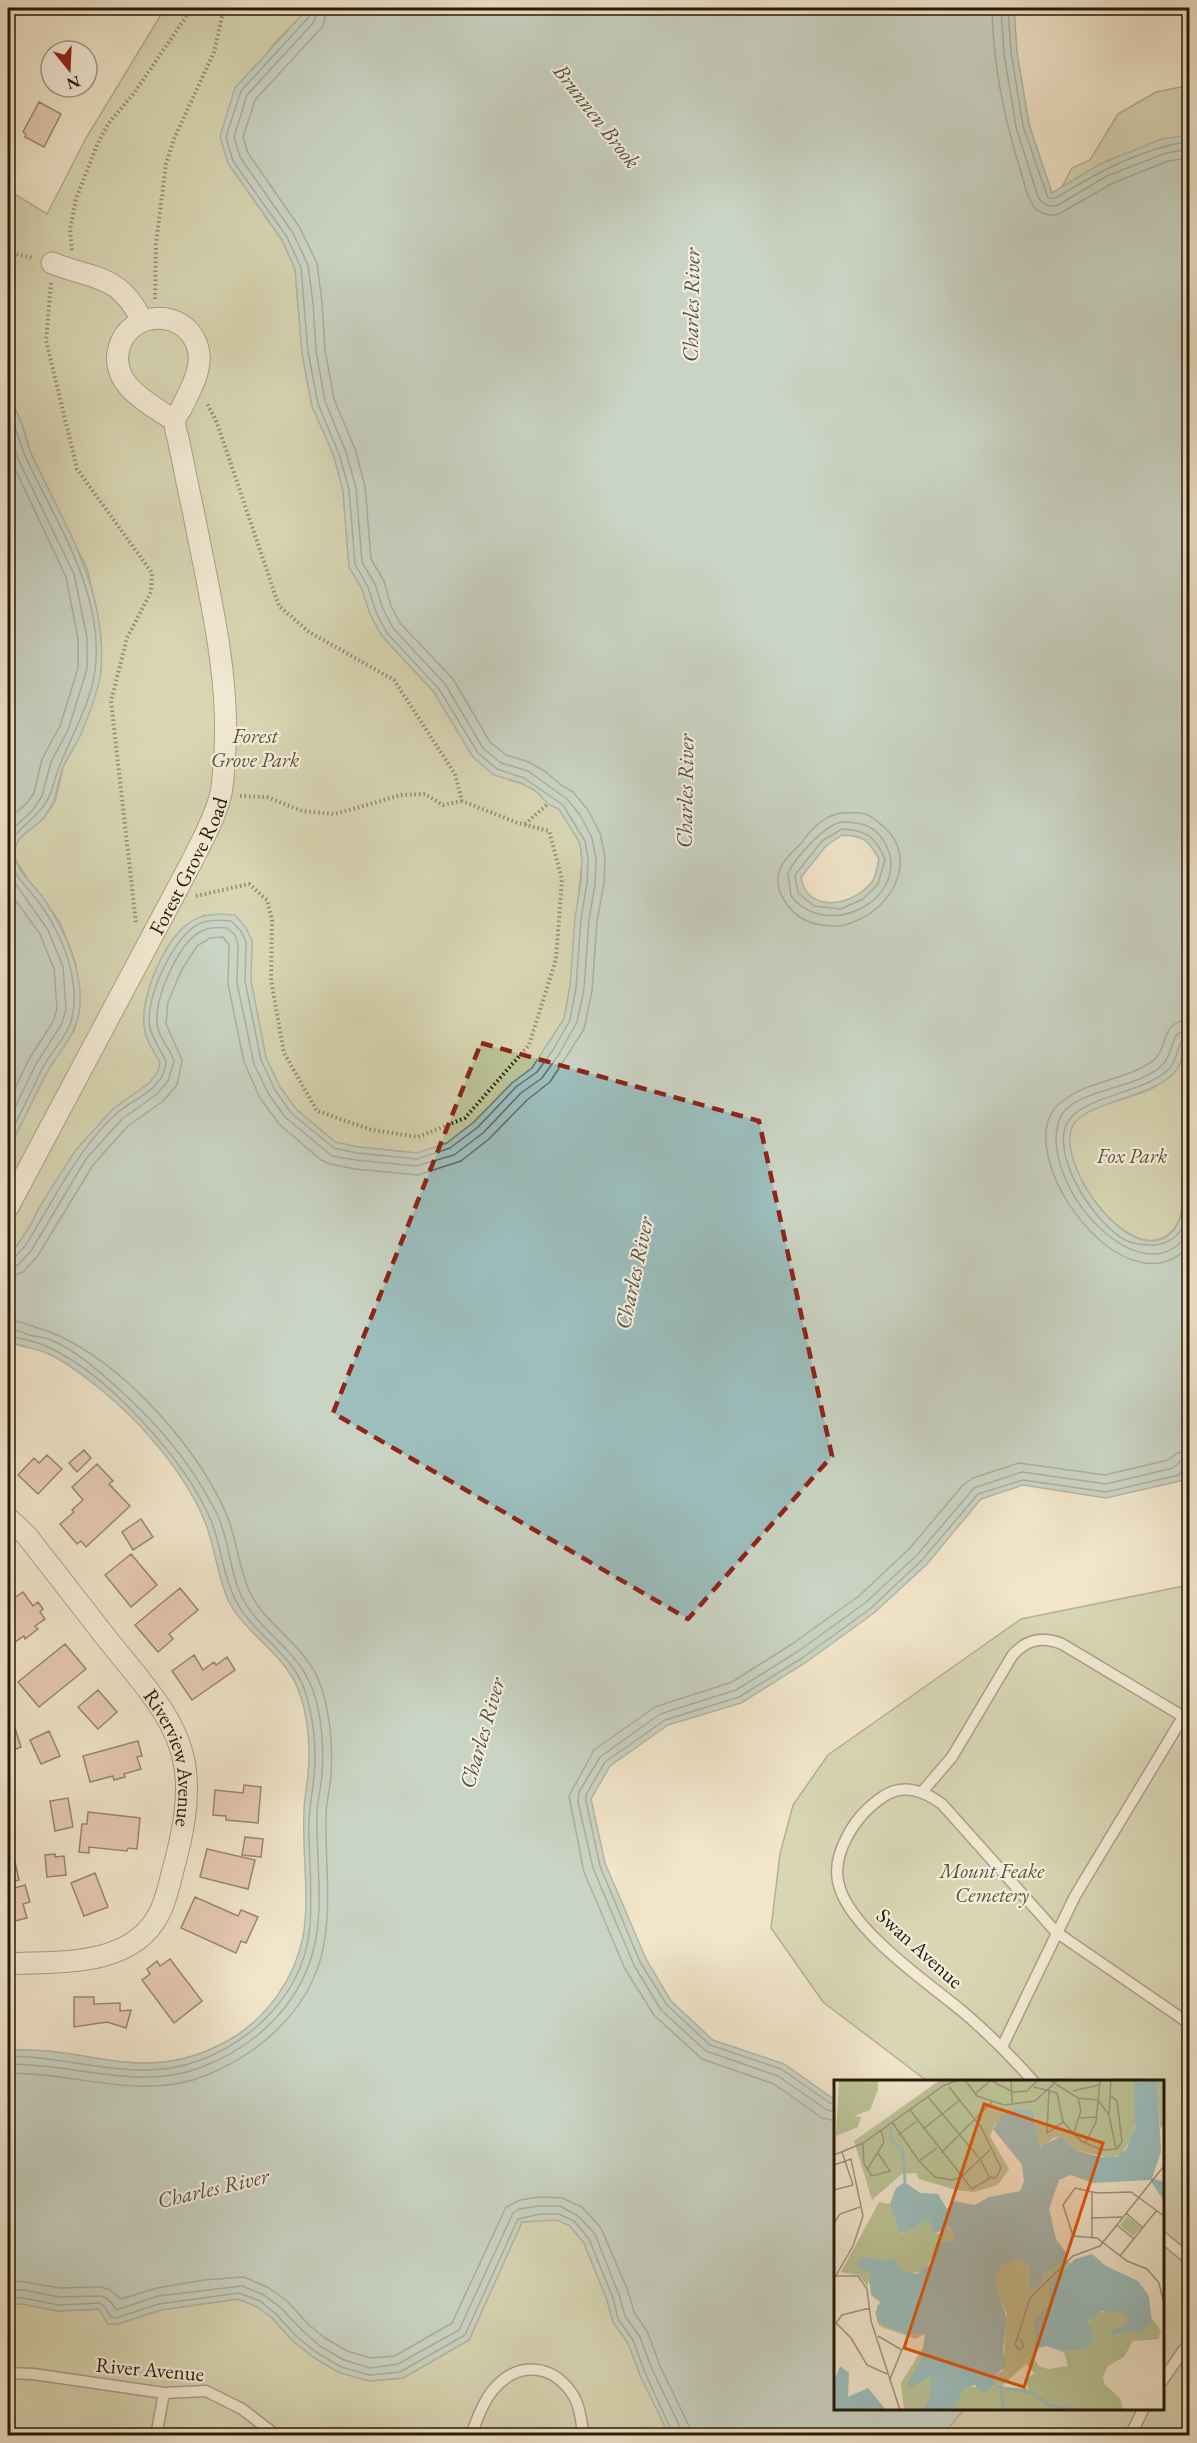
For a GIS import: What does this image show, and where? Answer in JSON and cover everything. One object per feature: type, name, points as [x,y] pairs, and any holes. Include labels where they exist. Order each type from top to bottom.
[{"type":"street","points":[[52,263],[75,272],[101,278],[124,291],[149,320]]},
{"type":"street","points":[[149,320],[176,322],[194,337],[200,361],[191,389],[175,421],[129,387],[119,372],[117,358],[121,343],[130,329],[149,320]]},
{"type":"street","name":"Forest Grove Road","points":[[8,1207],[211,825],[221,795],[226,741],[223,685],[211,600],[175,421]]},
{"type":"street","name":"Riverview Avenue","points":[[8,1518],[27,1536],[158,1706],[179,1745],[185,1767],[187,1788],[181,1839],[164,1901],[156,1920],[142,1936],[122,1949],[100,1957],[8,1964]]},
{"type":"lane","points":[[1002,2047],[1056,1932],[1075,1896],[1187,1716],[1050,1639],[1029,1642],[1019,1647],[952,1757],[922,1792],[951,1813],[1056,1932],[1190,2024]]},
{"type":"lane","name":"Swan Avenue","points":[[922,1792],[903,1789],[894,1791],[876,1802],[857,1821],[839,1856],[840,1890],[855,1914],[882,1945],[1002,2047],[1032,2080]]},
{"type":"lane","points":[[1164,2239],[1190,2260]]},
{"type":"lane","points":[[1164,2378],[1190,2341]]},
{"type":"lane","points":[[471,2436],[492,2390],[509,2376],[525,2369],[543,2370],[559,2378],[575,2397],[584,2436]]},
{"type":"lane","name":"River Avenue","points":[[8,2373],[33,2374],[165,2393],[206,2391],[242,2409],[277,2436]]},
{"type":"lane","points":[[156,2436],[165,2393]]},
{"type":"lane","points":[[1130,2436],[1143,2410]]},
{"type":"path","points":[[75,272],[70,230],[72,215],[78,191],[97,145],[108,124],[134,93],[192,8]]},
{"type":"path","points":[[149,320],[166,164],[174,139],[214,52],[224,8]]},
{"type":"path","points":[[8,252],[52,263],[46,340],[77,469],[152,573],[151,592],[127,638],[111,701],[134,906],[142,955]]},
{"type":"path","points":[[191,389],[203,398],[213,414],[279,606],[309,632],[394,680],[455,774],[462,801]]},
{"type":"path","points":[[166,909],[200,895],[249,884],[267,900],[272,920],[271,980],[284,1053],[317,1111],[372,1130],[418,1137],[465,1118],[529,1045],[556,959],[562,879],[549,831],[525,825],[462,801],[443,805],[425,794],[401,795],[335,814],[302,811],[267,797],[221,795]]},
{"type":"path","points":[[525,825],[548,804]]},
{"type":"highlighted area","points":[[481,1043],[759,1121],[832,1456],[688,1619],[333,1413]]},
{"type":"green space","name":"Forest Grove Park","points":[[165,8],[305,8],[304,13],[252,69],[228,163],[282,240],[295,269],[302,353],[312,406],[334,456],[343,491],[349,567],[362,589],[370,614],[382,636],[434,692],[473,757],[509,780],[536,791],[548,804],[559,809],[580,843],[582,859],[570,987],[564,1019],[532,1068],[512,1083],[474,1122],[447,1143],[417,1153],[358,1147],[335,1142],[296,1109],[280,1087],[266,1058],[251,981],[252,941],[205,915],[198,918],[181,930],[166,950],[154,974],[146,1000],[144,1029],[147,1040],[160,1063],[158,1072],[148,1084],[113,1109],[75,1151],[8,1259],[8,1150],[48,1070],[74,1031],[79,1013],[76,964],[70,948],[60,923],[15,859],[15,848],[20,838],[43,819],[55,802],[63,767],[80,735],[101,672],[101,637],[87,569],[31,453],[21,421],[8,393],[8,190],[47,214],[86,138]]},
{"type":"green space","points":[[1181,87],[1189,88],[1189,254],[1081,212],[1062,187],[1072,168],[1090,160],[1118,114],[1156,92]]},
{"type":"green space","name":"Fox Park","points":[[1189,1033],[1189,1156],[1181,1212],[1176,1226],[1161,1239],[1143,1239],[1124,1230],[1105,1214],[1089,1193],[1077,1171],[1070,1149],[1070,1131],[1075,1121],[1085,1113],[1153,1088],[1163,1081],[1172,1071]]},
{"type":"green space","name":"Mount Feake Cemetery","points":[[1189,1585],[1189,2435],[943,2435],[963,2410],[1164,2410],[1164,2080],[926,2080],[823,2002],[771,1928],[780,1854],[793,1805],[828,1755],[1021,1619]]},
{"type":"green space","points":[[557,2219],[570,2226],[584,2243],[607,2300],[613,2322],[628,2343],[640,2375],[669,2435],[8,2435],[8,2304],[22,2304],[58,2311],[99,2309],[108,2324],[118,2324],[161,2310],[238,2299],[256,2306],[272,2318],[293,2341],[313,2357],[338,2372],[369,2381],[403,2378],[469,2340],[522,2222]]},
{"type":"water","points":[[305,8],[1014,8],[1017,52],[1029,124],[1052,193],[1100,164],[1162,139],[1189,135],[1189,1033],[1182,1058],[1175,1072],[1150,1089],[1087,1113],[1071,1130],[1071,1149],[1077,1171],[1089,1193],[1106,1214],[1124,1230],[1143,1240],[1161,1240],[1176,1227],[1182,1212],[1189,1156],[1189,1467],[1184,1480],[1106,1498],[1023,1485],[981,1499],[927,1564],[874,1613],[805,1663],[741,1703],[668,1725],[610,1766],[591,1799],[605,1863],[646,1959],[671,2001],[713,2040],[784,2064],[834,2099],[834,2410],[963,2410],[943,2435],[669,2435],[640,2375],[628,2343],[613,2322],[607,2300],[584,2243],[570,2226],[557,2220],[522,2222],[469,2340],[403,2378],[369,2381],[338,2372],[313,2357],[293,2341],[272,2318],[256,2306],[238,2299],[161,2310],[118,2324],[108,2324],[99,2309],[58,2311],[22,2304],[8,2304],[8,2050],[39,2050],[121,2062],[147,2063],[174,2060],[203,2052],[234,2037],[258,2018],[279,1994],[287,1980],[303,1937],[306,1907],[304,1807],[309,1753],[306,1720],[292,1676],[244,1623],[228,1600],[205,1522],[188,1488],[173,1465],[139,1425],[88,1380],[49,1354],[8,1341],[8,1259],[75,1151],[113,1109],[148,1084],[158,1072],[160,1063],[148,1040],[144,1025],[147,998],[157,966],[165,952],[174,938],[194,920],[209,915],[235,915],[246,928],[252,941],[251,981],[266,1058],[280,1087],[296,1109],[335,1142],[358,1147],[417,1153],[447,1143],[474,1122],[512,1083],[532,1068],[564,1019],[570,987],[575,918],[581,882],[580,843],[559,809],[548,804],[536,791],[521,783],[494,775],[473,757],[434,692],[382,636],[370,614],[362,589],[349,567],[343,491],[334,456],[312,406],[302,353],[295,269],[282,240],[228,163],[220,137],[235,88],[304,13]],"holes":[[[842,835],[860,838],[872,847],[879,859],[872,882],[854,897],[843,901],[821,902],[812,897],[805,889],[801,877],[826,846]]]},
{"type":"water","points":[[8,393],[21,422],[32,456],[70,533],[91,586],[101,641],[101,670],[93,702],[81,734],[63,767],[49,811],[16,844],[17,864],[53,913],[69,945],[79,981],[80,998],[73,1031],[49,1069],[8,1150]]},
{"type":"building","points":[[1102,8],[1164,8],[1164,10],[1102,11]]},
{"type":"building","points":[[39,102],[61,114],[44,147],[25,137],[26,134],[23,132]]},
{"type":"building","points":[[84,1450],[91,1458],[77,1472],[69,1463]]},
{"type":"building","points":[[47,1455],[62,1469],[38,1494],[18,1475],[34,1458],[39,1463]]},
{"type":"building","points":[[97,1464],[113,1481],[109,1484],[130,1506],[86,1547],[81,1541],[77,1544],[60,1524],[74,1512],[72,1510],[83,1500],[72,1487]]},
{"type":"building","points":[[141,1519],[153,1537],[133,1550],[122,1532]]},
{"type":"building","points":[[131,1554],[157,1585],[131,1607],[105,1575]]},
{"type":"building","points":[[180,1588],[198,1610],[169,1634],[173,1639],[158,1652],[135,1625]]},
{"type":"building","points":[[23,1592],[33,1606],[38,1602],[43,1609],[40,1612],[45,1619],[35,1626],[38,1629],[25,1639],[24,1636],[12,1644],[8,1638],[8,1615],[14,1610],[9,1602]]},
{"type":"building","points":[[65,1644],[86,1669],[39,1707],[18,1682]]},
{"type":"building","points":[[194,1655],[203,1670],[227,1657],[235,1670],[192,1700],[172,1671]]},
{"type":"building","points":[[98,1690],[117,1712],[98,1729],[78,1707]]},
{"type":"building","points":[[15,1728],[21,1747],[8,1752],[8,1731]]},
{"type":"building","points":[[49,1731],[60,1756],[41,1764],[30,1740]]},
{"type":"building","points":[[138,1741],[142,1756],[137,1757],[141,1769],[114,1780],[113,1776],[90,1782],[83,1756]]},
{"type":"building","points":[[244,1785],[261,1787],[258,1823],[226,1820],[226,1816],[213,1815],[215,1790],[243,1793]]},
{"type":"building","points":[[68,1798],[73,1827],[55,1831],[50,1801]]},
{"type":"building","points":[[88,1812],[140,1818],[137,1849],[128,1848],[127,1851],[89,1847],[89,1853],[79,1852],[82,1824],[87,1824]]},
{"type":"building","points":[[245,1837],[263,1839],[261,1857],[242,1855]]},
{"type":"building","points":[[207,1849],[255,1860],[248,1889],[200,1877]]},
{"type":"building","points":[[13,1853],[19,1880],[8,1883],[8,1854]]},
{"type":"building","points":[[55,1854],[55,1857],[64,1856],[66,1875],[47,1877],[45,1855]]},
{"type":"building","points":[[95,1873],[108,1907],[84,1916],[71,1883]]},
{"type":"building","points":[[25,1885],[30,1902],[23,1904],[27,1918],[11,1922],[13,1930],[8,1931],[8,1890]]},
{"type":"building","points":[[195,1897],[238,1916],[241,1910],[258,1917],[246,1943],[241,1941],[236,1953],[181,1928]]},
{"type":"building","points":[[170,1959],[202,2001],[174,2023],[142,1980],[150,1974],[147,1969],[157,1961],[160,1966]]},
{"type":"building","points":[[74,1997],[94,1997],[94,2004],[120,2003],[120,2011],[131,2010],[126,2028],[107,2022],[74,2027]]},
{"type":"water label","name":"Brunnen Brook","points":[[597,116]]},
{"type":"water label","name":"Charles River","points":[[691,305]]},
{"type":"water label","name":"Charles River","points":[[685,791]]},
{"type":"water label","name":"Charles River","points":[[634,1273]]},
{"type":"water label","name":"Charles River","points":[[482,1733]]},
{"type":"water label","name":"Charles River","points":[[213,2188]]}]
